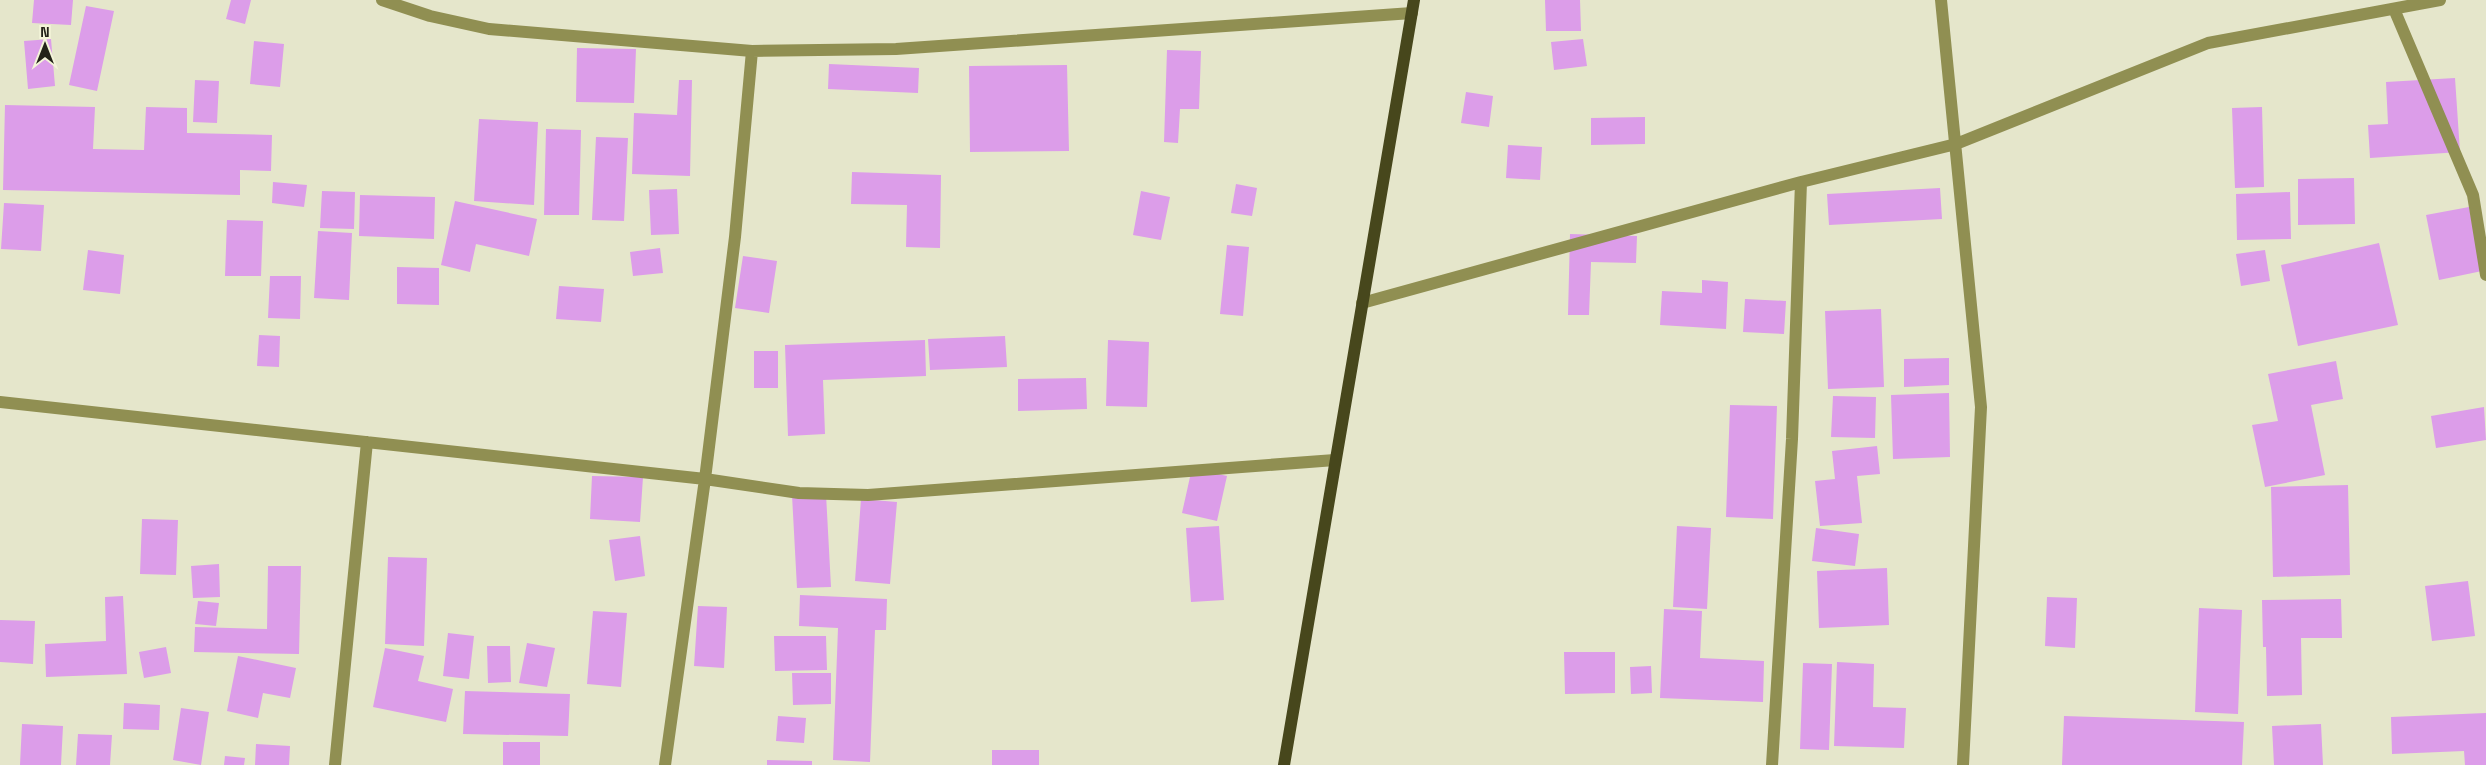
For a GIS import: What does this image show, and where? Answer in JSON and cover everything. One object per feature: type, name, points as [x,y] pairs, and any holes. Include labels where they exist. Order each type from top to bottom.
[{"type":"main road","points":[[1284,765],[1414,0]]},
{"type":"street","points":[[382,0],[430,16],[489,29],[752,50],[896,49],[1412,14]]},
{"type":"street","points":[[1941,0],[1981,407],[1962,765]]},
{"type":"street","points":[[1362,303],[1801,182],[1956,144],[2208,43],[2440,0]]},
{"type":"street","points":[[2394,9],[2473,195],[2486,275]]},
{"type":"street","points":[[665,765],[705,480],[735,236],[752,50]]},
{"type":"street","points":[[1772,765],[1792,439],[1801,182]]},
{"type":"street","points":[[0,402],[705,480],[799,493],[868,495],[1335,460]]},
{"type":"street","points":[[335,765],[367,442]]},
{"type":"building","points":[[34,0],[73,0],[71,25],[32,23]]},
{"type":"building","points":[[231,0],[251,0],[245,24],[226,19]]},
{"type":"building","points":[[1545,0],[1580,0],[1581,31],[1546,31]]},
{"type":"building","points":[[86,6],[114,11],[97,91],[69,85]]},
{"type":"building","points":[[51,39],[55,86],[28,89],[24,41]]},
{"type":"building","points":[[1583,39],[1587,66],[1554,70],[1551,42]]},
{"type":"building","points":[[254,41],[284,44],[280,87],[250,84]]},
{"type":"building","points":[[577,48],[636,49],[634,103],[576,102]]},
{"type":"building","points":[[1167,50],[1201,51],[1199,109],[1180,109],[1178,143],[1164,142]]},
{"type":"building","points":[[829,64],[919,68],[918,93],[828,89]]},
{"type":"building","points":[[1067,65],[1069,151],[970,152],[969,66]]},
{"type":"building","points":[[2455,78],[2460,152],[2370,158],[2368,125],[2388,124],[2386,82]]},
{"type":"building","points":[[195,80],[219,81],[217,123],[193,122]]},
{"type":"building","points":[[679,80],[692,80],[690,176],[632,174],[634,113],[677,115]]},
{"type":"building","points":[[1466,92],[1493,96],[1489,127],[1461,123]]},
{"type":"building","points":[[5,105],[95,107],[93,149],[144,150],[146,107],[187,108],[187,133],[272,135],[271,171],[240,170],[240,195],[3,190]]},
{"type":"building","points":[[2262,107],[2264,187],[2235,188],[2232,108]]},
{"type":"building","points":[[1645,117],[1645,144],[1591,145],[1591,118]]},
{"type":"building","points":[[479,119],[538,122],[534,205],[474,201]]},
{"type":"building","points":[[546,129],[581,130],[579,215],[544,215]]},
{"type":"building","points":[[596,137],[628,138],[624,221],[592,220]]},
{"type":"building","points":[[1508,145],[1542,147],[1540,180],[1506,178]]},
{"type":"building","points":[[852,172],[941,175],[940,248],[906,247],[907,205],[851,204]]},
{"type":"building","points":[[2354,178],[2355,224],[2298,225],[2298,179]]},
{"type":"building","points":[[273,182],[307,185],[304,207],[272,203]]},
{"type":"building","points":[[1236,184],[1257,188],[1252,216],[1231,213]]},
{"type":"building","points":[[1940,188],[1942,219],[1829,225],[1827,194]]},
{"type":"building","points":[[677,189],[679,234],[651,235],[649,190]]},
{"type":"building","points":[[322,191],[355,192],[354,229],[320,228]]},
{"type":"building","points":[[1141,191],[1170,197],[1161,240],[1133,235]]},
{"type":"building","points":[[2290,192],[2291,239],[2237,240],[2236,194]]},
{"type":"building","points":[[360,195],[435,197],[434,239],[359,236]]},
{"type":"building","points":[[455,201],[537,219],[529,256],[476,244],[470,272],[441,265]]},
{"type":"building","points":[[4,203],[44,205],[41,251],[1,249]]},
{"type":"building","points":[[2469,207],[2482,271],[2439,280],[2426,215]]},
{"type":"building","points":[[227,220],[263,221],[261,276],[225,276]]},
{"type":"building","points":[[318,231],[352,233],[349,300],[314,298]]},
{"type":"building","points":[[1570,234],[1637,236],[1636,263],[1591,262],[1589,315],[1568,315]]},
{"type":"building","points":[[2379,243],[2398,325],[2298,346],[2281,265]]},
{"type":"building","points":[[1227,245],[1249,247],[1243,316],[1220,314]]},
{"type":"building","points":[[660,248],[663,273],[633,276],[630,252]]},
{"type":"building","points":[[88,250],[124,255],[120,294],[83,290]]},
{"type":"building","points":[[2265,250],[2270,281],[2241,286],[2236,254]]},
{"type":"building","points":[[743,256],[777,261],[769,313],[735,308]]},
{"type":"building","points":[[397,267],[439,268],[439,305],[397,304]]},
{"type":"building","points":[[270,276],[301,276],[300,319],[268,318]]},
{"type":"building","points":[[1702,280],[1728,282],[1726,329],[1660,325],[1662,291],[1702,293]]},
{"type":"building","points":[[559,286],[604,289],[601,322],[556,319]]},
{"type":"building","points":[[1745,299],[1786,301],[1784,334],[1743,332]]},
{"type":"building","points":[[1881,309],[1884,387],[1828,389],[1825,311]]},
{"type":"building","points":[[259,335],[280,336],[279,367],[257,366]]},
{"type":"building","points":[[1005,336],[1007,367],[930,370],[928,339]]},
{"type":"building","points":[[925,340],[926,376],[823,380],[825,434],[788,436],[785,345]]},
{"type":"building","points":[[1108,340],[1149,342],[1147,407],[1106,406]]},
{"type":"building","points":[[754,351],[778,351],[778,388],[754,388]]},
{"type":"building","points":[[1949,358],[1949,385],[1904,387],[1904,359]]},
{"type":"building","points":[[2336,361],[2343,399],[2311,405],[2325,475],[2265,487],[2252,425],[2278,421],[2268,374]]},
{"type":"building","points":[[1086,378],[1087,409],[1018,411],[1018,379]]},
{"type":"building","points":[[1949,393],[1950,457],[1893,459],[1891,395]]},
{"type":"building","points":[[1833,396],[1876,397],[1875,438],[1831,437]]},
{"type":"building","points":[[1730,405],[1777,406],[1773,519],[1726,517]]},
{"type":"building","points":[[2484,407],[2486,440],[2436,448],[2431,416]]},
{"type":"building","points":[[1877,446],[1880,474],[1857,476],[1862,523],[1820,526],[1815,481],[1835,479],[1832,451]]},
{"type":"building","points":[[1192,468],[1227,476],[1217,521],[1182,513]]},
{"type":"building","points":[[592,476],[643,477],[640,522],[590,519]]},
{"type":"building","points":[[2348,485],[2350,575],[2273,577],[2271,487]]},
{"type":"building","points":[[826,494],[831,587],[797,588],[792,495]]},
{"type":"building","points":[[861,499],[897,502],[890,584],[855,581]]},
{"type":"building","points":[[142,519],[178,520],[176,575],[140,574]]},
{"type":"building","points":[[1219,526],[1224,600],[1191,602],[1186,528]]},
{"type":"building","points":[[1677,526],[1711,528],[1707,609],[1673,607]]},
{"type":"building","points":[[1816,528],[1859,534],[1855,566],[1812,561]]},
{"type":"building","points":[[640,536],[645,576],[615,581],[609,540]]},
{"type":"building","points":[[388,557],[427,558],[424,646],[385,644]]},
{"type":"building","points":[[219,564],[220,597],[193,598],[191,566]]},
{"type":"building","points":[[268,566],[301,566],[299,654],[194,652],[195,627],[267,629]]},
{"type":"building","points":[[1887,568],[1889,625],[1819,628],[1817,571]]},
{"type":"building","points":[[2468,581],[2475,636],[2432,641],[2425,586]]},
{"type":"building","points":[[800,595],[887,599],[886,630],[875,630],[870,762],[833,760],[838,628],[799,626]]},
{"type":"building","points":[[123,596],[127,674],[46,677],[45,644],[106,641],[105,597]]},
{"type":"building","points":[[2047,597],[2077,598],[2075,648],[2045,646]]},
{"type":"building","points":[[2341,599],[2342,638],[2301,638],[2302,695],[2267,696],[2266,647],[2263,647],[2262,600]]},
{"type":"building","points":[[198,601],[219,603],[216,626],[195,624]]},
{"type":"building","points":[[698,606],[727,607],[724,668],[694,666]]},
{"type":"building","points":[[2199,608],[2242,610],[2238,714],[2195,712]]},
{"type":"building","points":[[1664,609],[1702,611],[1700,658],[1764,661],[1763,702],[1660,698]]},
{"type":"building","points":[[593,611],[627,613],[621,687],[587,684]]},
{"type":"building","points":[[0,620],[35,621],[33,664],[0,662]]},
{"type":"building","points":[[448,633],[474,636],[469,679],[443,676]]},
{"type":"building","points":[[774,636],[826,636],[827,670],[775,671]]},
{"type":"building","points":[[527,643],[555,648],[547,687],[519,683]]},
{"type":"building","points":[[487,646],[510,646],[511,682],[488,683]]},
{"type":"building","points":[[166,647],[171,673],[144,678],[139,652]]},
{"type":"building","points":[[385,648],[424,656],[418,681],[453,689],[446,722],[373,707]]},
{"type":"building","points":[[1564,652],[1615,652],[1615,693],[1565,694]]},
{"type":"building","points":[[238,656],[296,668],[290,698],[263,693],[258,718],[227,711]]},
{"type":"building","points":[[1837,662],[1874,664],[1873,707],[1906,708],[1904,748],[1834,746]]},
{"type":"building","points":[[1803,663],[1832,664],[1829,750],[1800,749]]},
{"type":"building","points":[[1651,666],[1652,693],[1631,694],[1630,667]]},
{"type":"building","points":[[792,673],[831,673],[831,704],[793,705]]},
{"type":"building","points":[[465,691],[570,694],[568,736],[463,734]]},
{"type":"building","points":[[124,703],[160,705],[159,730],[123,729]]},
{"type":"building","points":[[181,708],[209,712],[201,765],[173,760]]},
{"type":"building","points":[[2486,713],[2486,765],[2465,765],[2464,751],[2392,754],[2391,717]]},
{"type":"building","points":[[778,716],[806,718],[804,743],[776,741]]},
{"type":"building","points":[[2064,716],[2244,722],[2242,765],[2062,765]]},
{"type":"building","points":[[22,724],[63,726],[61,765],[20,765]]},
{"type":"building","points":[[2321,724],[2323,765],[2274,765],[2272,726]]},
{"type":"building","points":[[78,734],[112,735],[110,765],[76,765]]},
{"type":"building","points":[[503,742],[540,742],[540,765],[503,765]]},
{"type":"building","points":[[256,744],[290,746],[289,765],[255,765]]},
{"type":"building","points":[[992,750],[1039,750],[1039,765],[992,765]]},
{"type":"building","points":[[225,756],[245,758],[244,765],[224,765]]},
{"type":"building","points":[[767,760],[812,761],[812,765],[767,765]]}]
